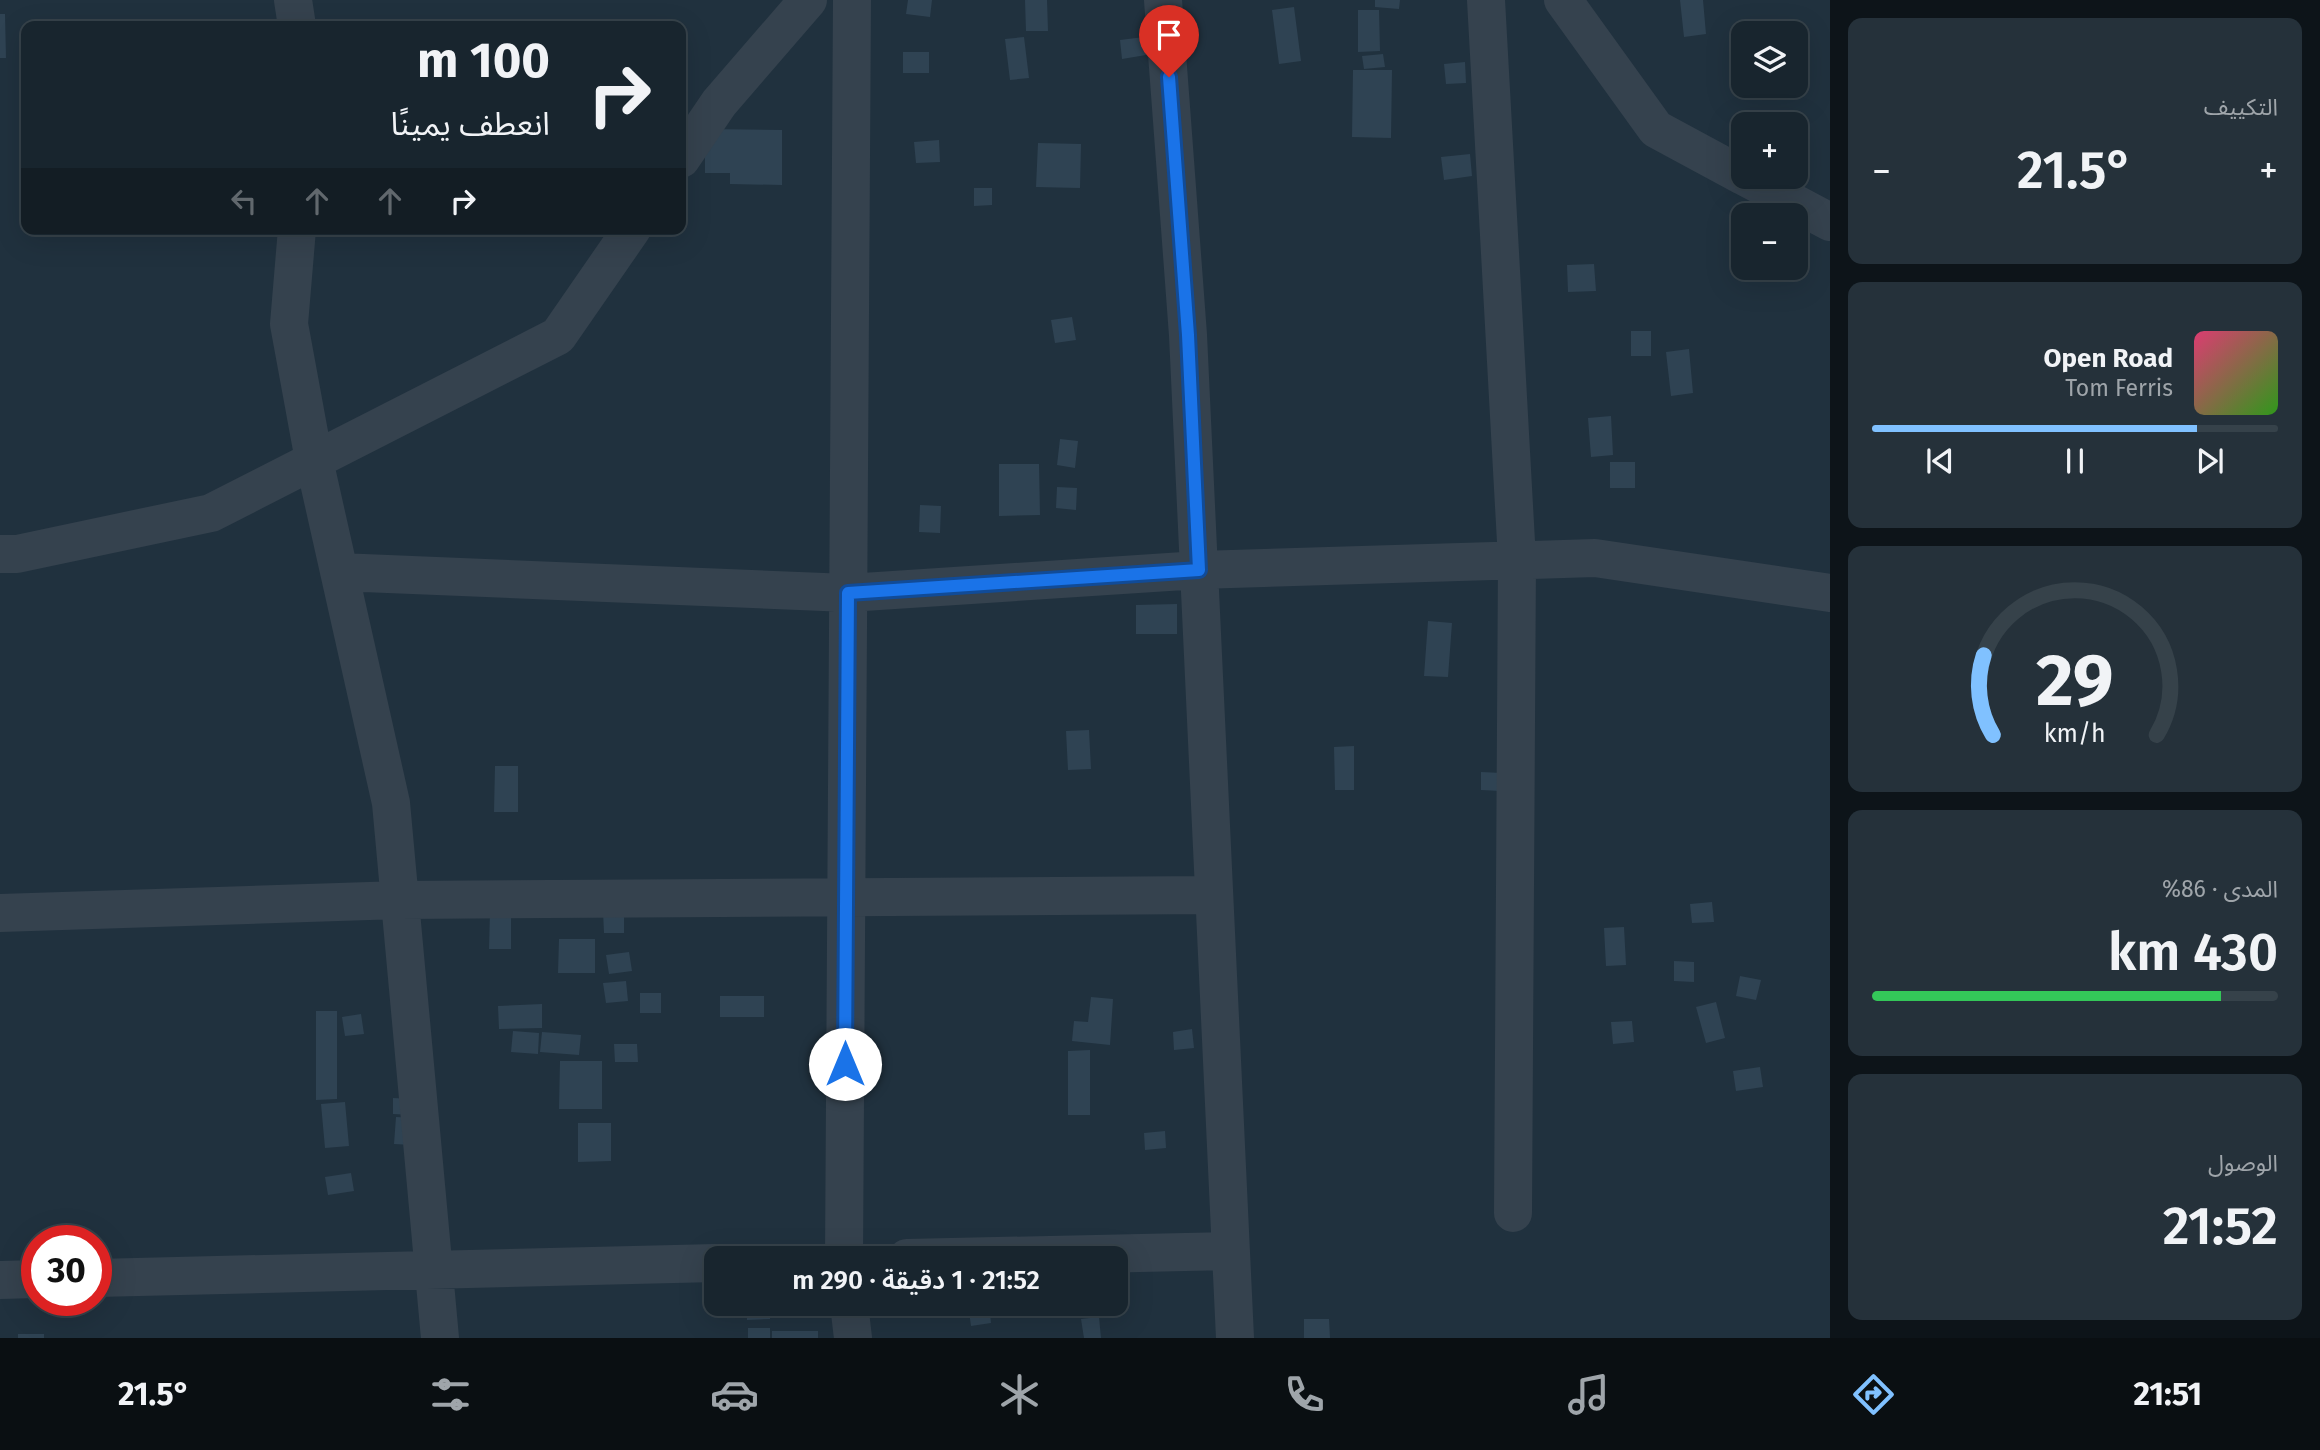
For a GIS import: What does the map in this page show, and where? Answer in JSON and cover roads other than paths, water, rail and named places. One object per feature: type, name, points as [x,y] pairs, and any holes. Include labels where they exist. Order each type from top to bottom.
[{"type":"street","points":[[293,0],[296,21]]},
{"type":"street","points":[[686,152],[719,103],[808,0]]},
{"type":"street","points":[[844,1246],[852,0]]},
{"type":"street","points":[[1163,0],[1188,335],[1235,1338]]},
{"type":"street","points":[[1486,0],[1517,560],[1513,1213]]},
{"type":"street","points":[[1563,0],[1656,129],[1731,169]]},
{"type":"street","points":[[1768,189],[1830,222]]},
{"type":"street","points":[[296,235],[289,324],[314,460],[391,803],[440,1338]]},
{"type":"street","points":[[0,554],[17,554],[211,513],[558,335],[628,235]]},
{"type":"street","points":[[339,572],[848,593],[1199,570],[1595,558],[1830,593]]},
{"type":"street","points":[[0,913],[400,900],[1214,895]]},
{"type":"street","points":[[1128,1253],[1231,1251]]},
{"type":"street","points":[[112,1278],[704,1263]]},
{"type":"street","points":[[0,1280],[21,1279]]},
{"type":"street","points":[[850,1316],[853,1338]]}]
